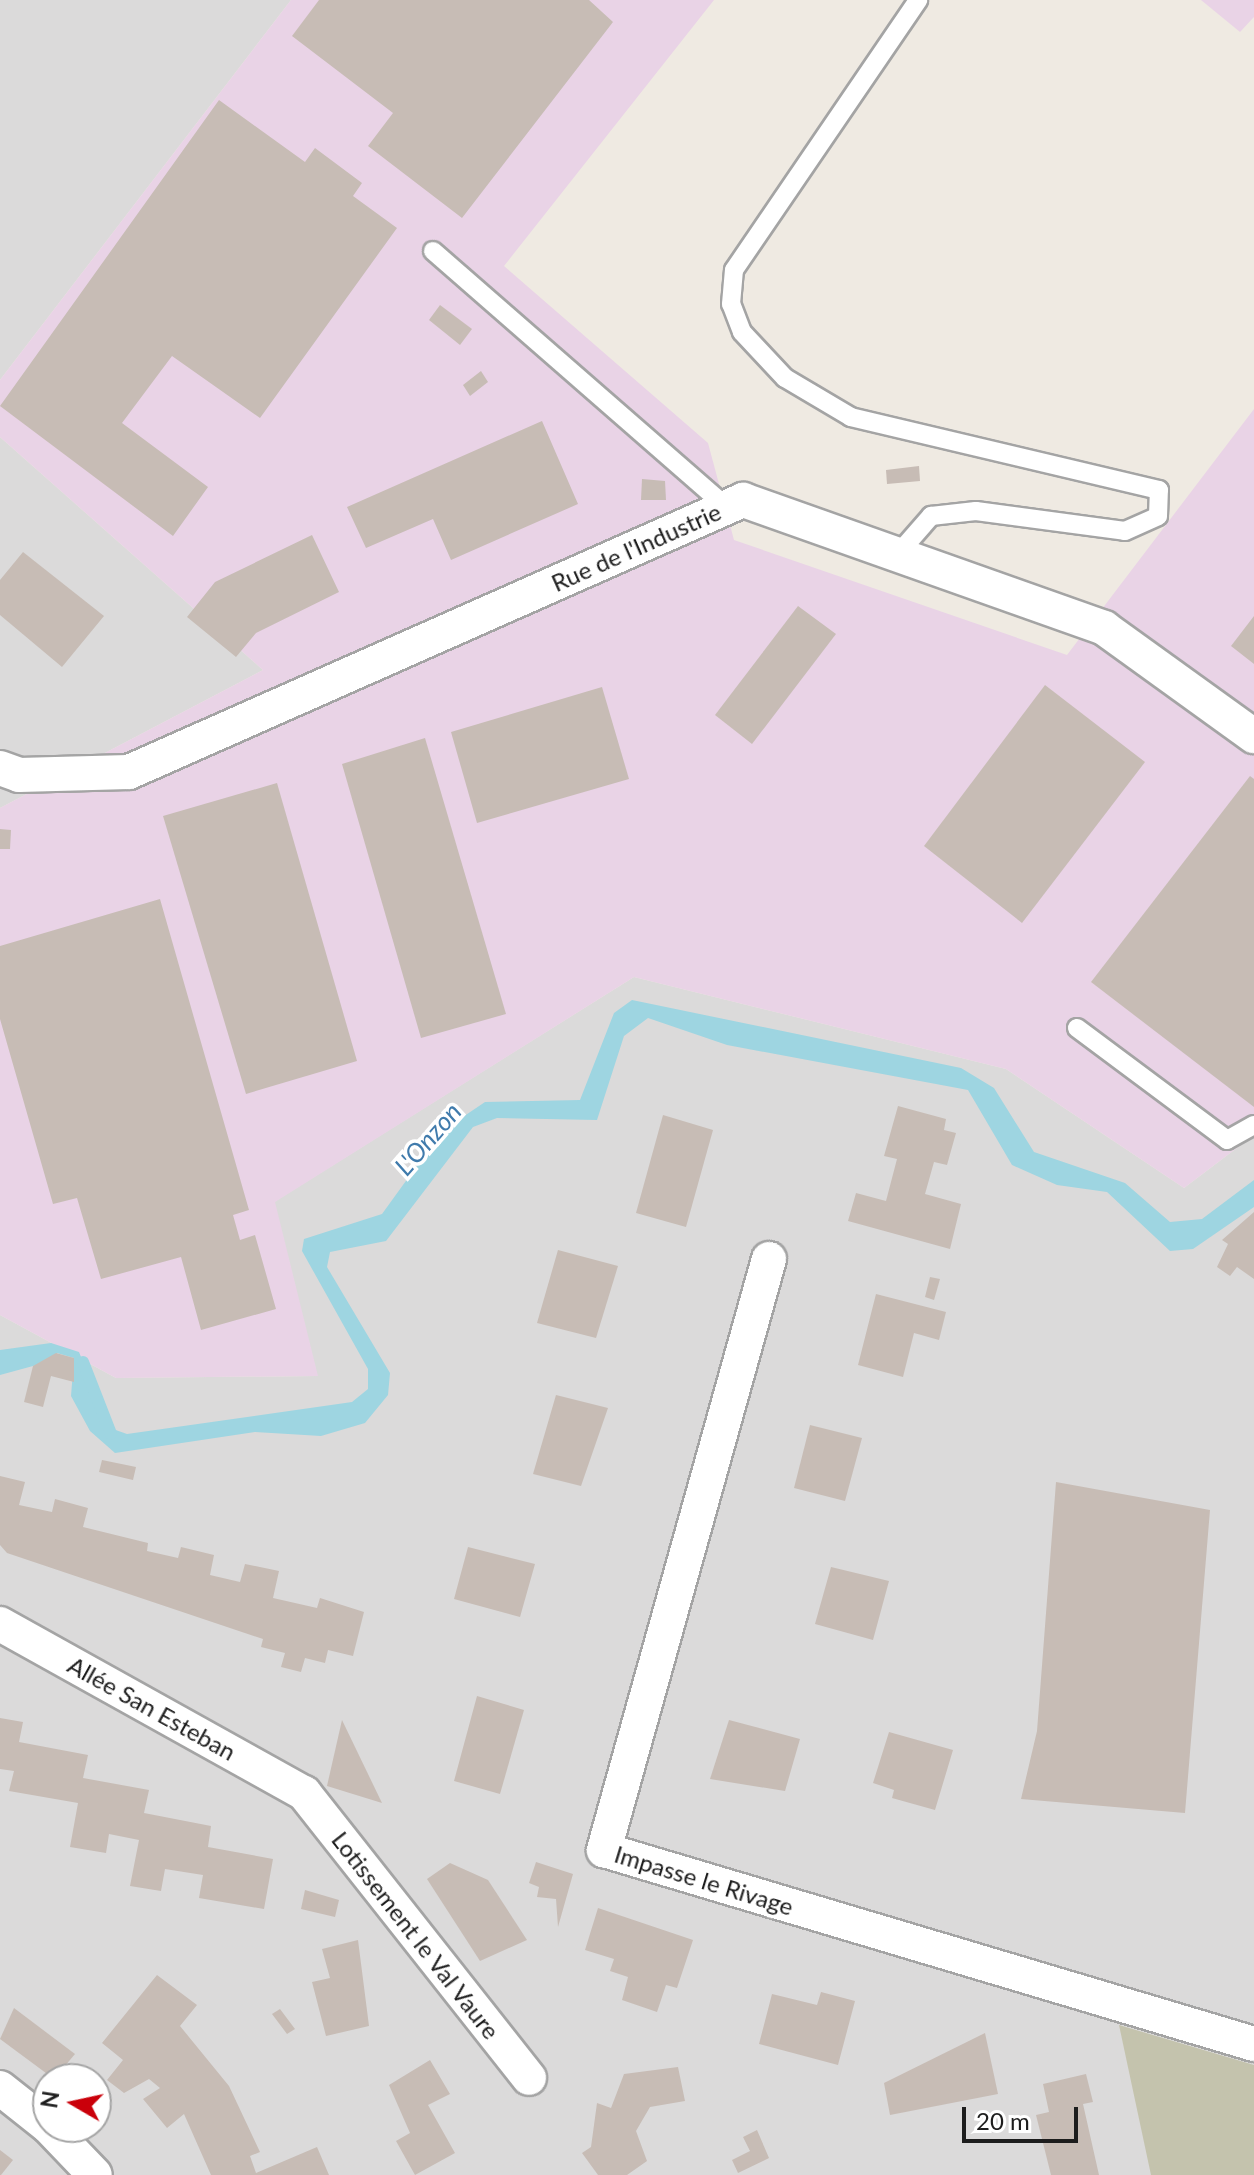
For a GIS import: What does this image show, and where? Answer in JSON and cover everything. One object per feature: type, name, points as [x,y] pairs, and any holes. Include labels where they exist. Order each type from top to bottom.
[{"type":"street","name":"Rue de l'Industrie","points":[[0,768],[19,775],[129,772],[743,500],[1104,628],[1254,736]]},
{"type":"street","name":"Impasse le Rivage","points":[[769,1259],[604,1850],[1254,2044]]},
{"type":"street","name":"Allée San Esteban","points":[[0,1624],[304,1793]]},
{"type":"street","name":"Lotissement le Val Vaure","points":[[304,1793],[529,2078]]},
{"type":"street","points":[[0,2088],[32,2114]]},
{"type":"street","points":[[64,2143],[95,2175]]},
{"type":"lane","points":[[897,555],[931,516],[976,511],[1125,531],[1158,516],[1159,490],[851,417],[785,378],[742,332],[731,304],[734,270],[918,0]]},
{"type":"lane","points":[[433,251],[726,507]]},
{"type":"lane","points":[[1077,1028],[1227,1140],[1254,1125]]},
{"type":"shaded area","points":[[0,0],[291,0],[0,380]]},
{"type":"shaded area","points":[[291,0],[714,0],[504,266],[708,443],[734,540],[1067,655],[1254,409],[1254,1135],[1184,1188],[1006,1069],[634,977],[275,1202],[318,1376],[116,1378],[0,1315],[0,808],[263,670],[0,437],[0,380]]},
{"type":"shaded area","points":[[1201,0],[1254,0],[1254,17],[1240,32]]},
{"type":"shaded area","points":[[0,437],[263,670],[0,808]]},
{"type":"shaded area","points":[[634,977],[1006,1069],[1184,1188],[1254,1135],[1254,2175],[0,2175],[0,1315],[116,1378],[317,1376],[274,1202]]},
{"type":"shaded area","points":[[1119,2025],[1254,2065],[1254,2175],[1151,2175]]},
{"type":"water","points":[[632,1000],[961,1068],[994,1088],[1034,1152],[1125,1183],[1170,1222],[1202,1219],[1254,1180],[1254,1207],[1193,1249],[1170,1251],[1107,1192],[1057,1185],[1012,1165],[968,1090],[727,1045],[648,1018],[624,1036],[597,1120],[497,1118],[473,1127],[386,1241],[330,1252],[327,1267],[390,1373],[388,1395],[365,1423],[321,1436],[255,1432],[115,1453],[90,1431],[71,1396],[74,1358],[57,1353],[55,1360],[0,1375],[0,1350],[51,1343],[79,1352],[110,1428],[127,1434],[352,1402],[368,1389],[368,1369],[302,1251],[304,1239],[382,1214],[442,1131],[485,1102],[580,1100],[614,1013]]},
{"type":"building","points":[[319,0],[589,0],[613,22],[462,218],[368,146],[393,113],[292,36]]},
{"type":"building","points":[[219,100],[305,162],[315,148],[362,183],[353,196],[397,228],[260,418],[172,356],[122,423],[208,487],[173,536],[0,406]]},
{"type":"building","points":[[440,305],[472,329],[460,345],[429,320]]},
{"type":"building","points":[[481,371],[488,382],[470,396],[463,385]]},
{"type":"building","points":[[542,421],[578,504],[451,560],[433,519],[366,548],[347,507]]},
{"type":"building","points":[[919,466],[920,481],[887,484],[886,470]]},
{"type":"building","points":[[642,479],[665,481],[666,500],[641,500]]},
{"type":"building","points":[[312,535],[339,592],[256,633],[236,657],[187,617],[215,582]]},
{"type":"building","points":[[23,552],[104,616],[62,667],[0,615],[0,580]]},
{"type":"building","points":[[798,606],[836,634],[752,744],[715,715]]},
{"type":"building","points":[[1254,616],[1254,664],[1231,646]]},
{"type":"building","points":[[1045,685],[1145,762],[1022,923],[924,846]]},
{"type":"building","points":[[602,687],[629,779],[477,823],[451,732]]},
{"type":"building","points":[[425,738],[506,1014],[421,1038],[342,764]]},
{"type":"building","points":[[1250,776],[1254,779],[1254,1107],[1091,982]]},
{"type":"building","points":[[277,783],[357,1061],[246,1094],[163,816]]},
{"type":"building","points":[[0,829],[11,830],[10,849],[0,849]]},
{"type":"building","points":[[160,899],[249,1210],[233,1215],[240,1240],[255,1235],[276,1309],[201,1330],[181,1257],[101,1279],[77,1198],[53,1204],[0,1019],[0,946]]},
{"type":"building","points":[[898,1106],[946,1119],[944,1130],[956,1133],[947,1165],[934,1162],[925,1194],[961,1204],[950,1249],[848,1221],[856,1193],[886,1201],[897,1159],[884,1156]]},
{"type":"building","points":[[663,1115],[713,1130],[686,1227],[636,1213]]},
{"type":"building","points":[[1254,1212],[1254,1279],[1237,1267],[1230,1276],[1217,1267],[1228,1244],[1222,1240]]},
{"type":"building","points":[[558,1250],[618,1266],[596,1338],[537,1323]]},
{"type":"building","points":[[930,1277],[940,1279],[934,1300],[925,1297]]},
{"type":"building","points":[[876,1294],[946,1312],[939,1340],[914,1333],[903,1377],[858,1365]]},
{"type":"building","points":[[56,1353],[74,1358],[74,1382],[51,1376],[43,1407],[24,1402],[33,1366]]},
{"type":"building","points":[[556,1395],[608,1408],[581,1486],[533,1474]]},
{"type":"building","points":[[810,1425],[862,1438],[845,1501],[794,1488]]},
{"type":"building","points":[[102,1460],[136,1467],[133,1480],[99,1472]]},
{"type":"building","points":[[0,1476],[25,1482],[19,1505],[52,1512],[55,1499],[88,1508],[83,1527],[148,1543],[147,1551],[178,1558],[181,1547],[214,1555],[210,1575],[240,1582],[245,1564],[279,1571],[273,1598],[317,1608],[320,1598],[364,1612],[353,1656],[328,1650],[325,1663],[305,1658],[301,1672],[281,1667],[285,1653],[261,1647],[263,1639],[7,1553],[0,1545]]},
{"type":"building","points":[[1056,1482],[1210,1510],[1185,1813],[1021,1799],[1037,1731]]},
{"type":"building","points":[[468,1547],[535,1564],[520,1617],[454,1599]]},
{"type":"building","points":[[831,1567],[889,1581],[873,1640],[815,1624]]},
{"type":"building","points":[[477,1696],[524,1710],[500,1794],[454,1781]]},
{"type":"building","points":[[0,1718],[23,1722],[19,1742],[88,1755],[83,1778],[149,1790],[144,1813],[211,1826],[208,1847],[273,1859],[264,1909],[199,1898],[203,1875],[165,1869],[161,1891],[130,1886],[139,1840],[109,1834],[106,1853],[70,1847],[78,1803],[9,1791],[14,1771],[0,1769]]},
{"type":"building","points":[[342,1720],[382,1803],[327,1786]]},
{"type":"building","points":[[729,1720],[800,1739],[785,1791],[710,1779]]},
{"type":"building","points":[[889,1732],[953,1750],[935,1810],[892,1798],[894,1790],[873,1783]]},
{"type":"building","points":[[536,1862],[573,1874],[558,1927],[556,1899],[537,1897],[539,1887],[529,1883]]},
{"type":"building","points":[[450,1863],[488,1880],[527,1940],[480,1961],[427,1879]]},
{"type":"building","points":[[305,1890],[339,1900],[335,1917],[301,1909]]},
{"type":"building","points":[[598,1908],[693,1940],[677,1988],[666,1985],[657,2012],[622,2000],[628,1977],[610,1971],[614,1959],[585,1950]]},
{"type":"building","points":[[358,1940],[369,2026],[326,2036],[312,1982],[330,1978],[322,1949]]},
{"type":"building","points":[[157,1975],[197,2005],[180,2026],[229,2086],[260,2152],[250,2156],[256,2173],[317,2147],[329,2175],[211,2175],[184,2114],[167,2128],[143,2099],[160,2088],[149,2079],[124,2093],[112,2084],[112,2074],[123,2060],[102,2043]]},
{"type":"building","points":[[821,1992],[855,2001],[838,2065],[759,2044],[772,1994],[817,2005]]},
{"type":"building","points":[[14,2008],[75,2054],[67,2063],[32,2063],[0,2039]]},
{"type":"building","points":[[280,2009],[295,2029],[287,2034],[272,2014]]},
{"type":"building","points":[[985,2033],[998,2094],[890,2115],[884,2083]]},
{"type":"building","points":[[430,2060],[450,2094],[428,2105],[455,2153],[415,2175],[396,2141],[410,2133],[389,2085]]},
{"type":"building","points":[[678,2067],[685,2101],[650,2107],[636,2131],[647,2161],[627,2175],[598,2175],[582,2153],[591,2147],[597,2103],[611,2108],[624,2074]]},
{"type":"building","points":[[1086,2074],[1093,2102],[1083,2104],[1099,2175],[1051,2175],[1036,2115],[1049,2112],[1043,2084]]},
{"type":"building","points":[[757,2130],[769,2158],[738,2173],[732,2160],[750,2151],[743,2137]]},
{"type":"building","points":[[0,2150],[13,2160],[1,2175],[0,2175]]},
{"type":"waterway","name":"L'Onzon","points":[[83,1362],[111,1434]]}]
